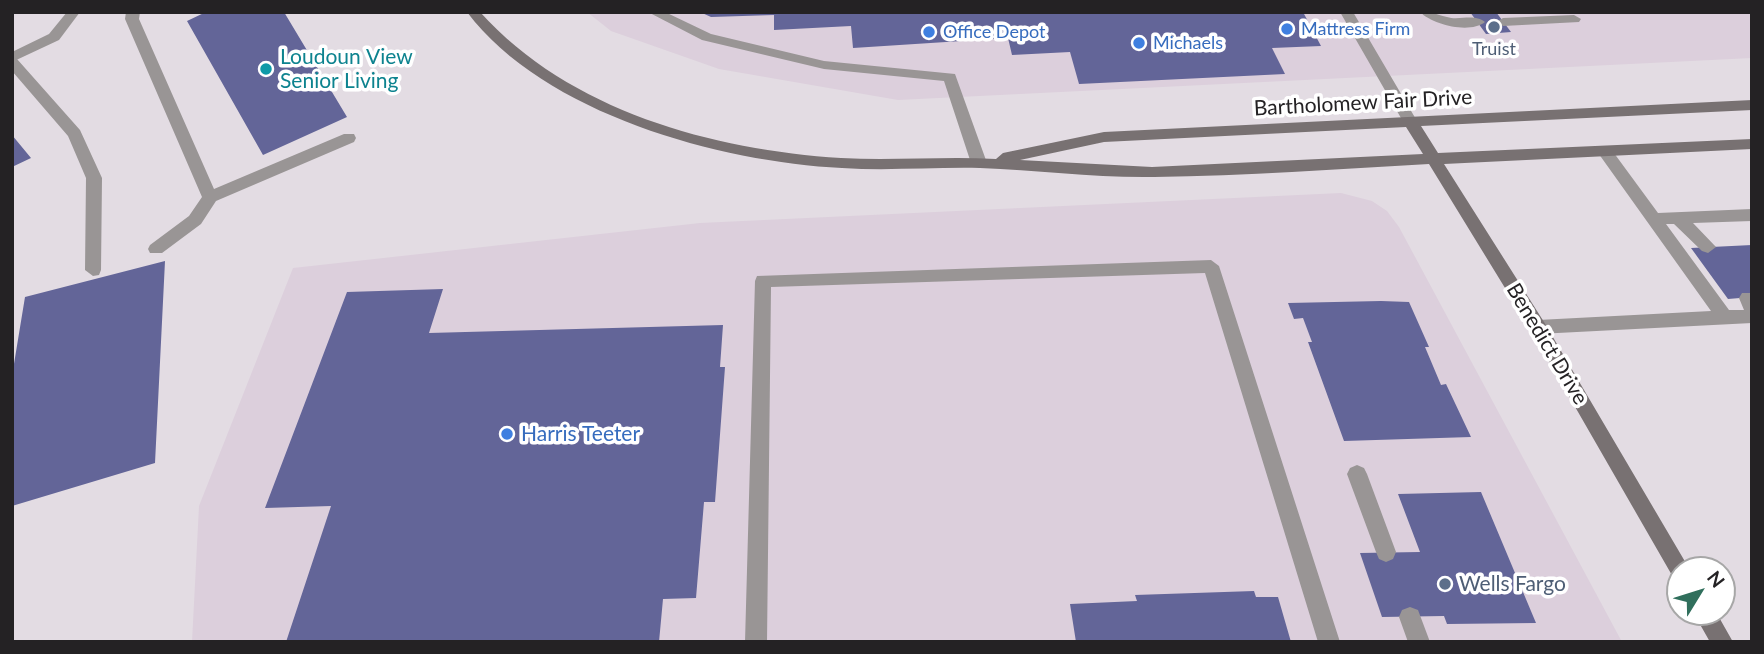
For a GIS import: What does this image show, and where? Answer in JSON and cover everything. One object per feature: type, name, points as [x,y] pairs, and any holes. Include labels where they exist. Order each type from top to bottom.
[{"type":"street","points":[[74,12],[54,37],[12,60],[75,134],[94,178],[93,270]]},
{"type":"street","points":[[133,12],[132,19],[210,197]]},
{"type":"street","name":"Bartholomew Fair Drive","points":[[473,12],[496,38],[530,66],[612,112],[711,143],[791,158],[843,163],[979,163],[1152,172],[1605,153],[1752,144]]},
{"type":"street","points":[[654,12],[707,37],[824,65],[950,77],[979,163]]},
{"type":"street","points":[[1346,12],[1410,121]]},
{"type":"street","points":[[1426,12],[1445,22],[1478,22]]},
{"type":"street","points":[[1503,22],[1574,19]]},
{"type":"street","name":"Bartholomew Fair Drive","points":[[979,163],[1104,136],[1752,105]]},
{"type":"street","name":"Benedict Drive","points":[[1410,121],[1538,327],[1672,556]]},
{"type":"street","points":[[156,249],[195,220],[210,197],[349,138]]},
{"type":"street","points":[[1605,153],[1725,318]]},
{"type":"street","points":[[1653,219],[1752,215]]},
{"type":"street","points":[[1678,218],[1708,247]]},
{"type":"street","points":[[756,642],[763,281],[1211,266],[1329,642]]},
{"type":"street","points":[[1538,327],[1752,317]]},
{"type":"street","points":[[1357,474],[1386,552]]},
{"type":"street","points":[[1410,617],[1419,642]]},
{"type":"street","points":[[1712,626],[1722,642]]},
{"type":"shaded area","points":[[587,12],[1752,12],[1752,58],[898,100],[719,69],[611,31]]},
{"type":"shaded area","points":[[1341,193],[1372,201],[1387,211],[1399,227],[1622,642],[192,642],[199,506],[293,268],[700,223]]},
{"type":"building","name":"Loudoun View Senior Living","points":[[206,12],[284,12],[347,117],[263,155],[187,21]]},
{"type":"building","name":"Michaels","points":[[700,12],[1303,12],[1321,46],[1272,48],[1285,74],[1079,84],[1070,52],[1012,55],[1008,38],[853,48],[851,26],[774,30],[774,15],[711,17]]},
{"type":"building","name":"Truist","points":[[1470,12],[1496,12],[1511,32],[1486,34]]},
{"type":"building","points":[[12,135],[31,158],[12,167]]},
{"type":"building","points":[[1752,245],[1752,297],[1728,299],[1691,248]]},
{"type":"building","points":[[165,261],[155,463],[12,506],[12,376],[25,297]]},
{"type":"building","name":"Harris Teeter","points":[[443,289],[429,333],[723,325],[720,367],[725,367],[715,502],[704,502],[696,598],[663,599],[659,642],[286,642],[331,506],[265,508],[347,292]]},
{"type":"building","points":[[1409,302],[1429,347],[1425,347],[1441,385],[1446,384],[1471,437],[1344,441],[1308,342],[1312,342],[1303,318],[1294,319],[1288,303]]},
{"type":"building","name":"Wells Fargo","points":[[1481,492],[1536,623],[1447,624],[1444,616],[1382,617],[1360,553],[1420,552],[1398,494]]},
{"type":"building","points":[[1254,591],[1256,597],[1278,597],[1291,642],[1076,642],[1070,604],[1137,601],[1135,595]]},
{"type":"place","name":"Truist","points":[[1494,27]]},
{"type":"place","name":"Mattress Firm","points":[[1287,29]]},
{"type":"place","name":"Office Depot","points":[[929,32]]},
{"type":"place","name":"Michaels","points":[[1139,43]]},
{"type":"place","name":"Loudoun View Senior Living","points":[[266,69]]},
{"type":"place","name":"Harris Teeter","points":[[507,434]]},
{"type":"place","name":"Wells Fargo","points":[[1445,584]]}]
